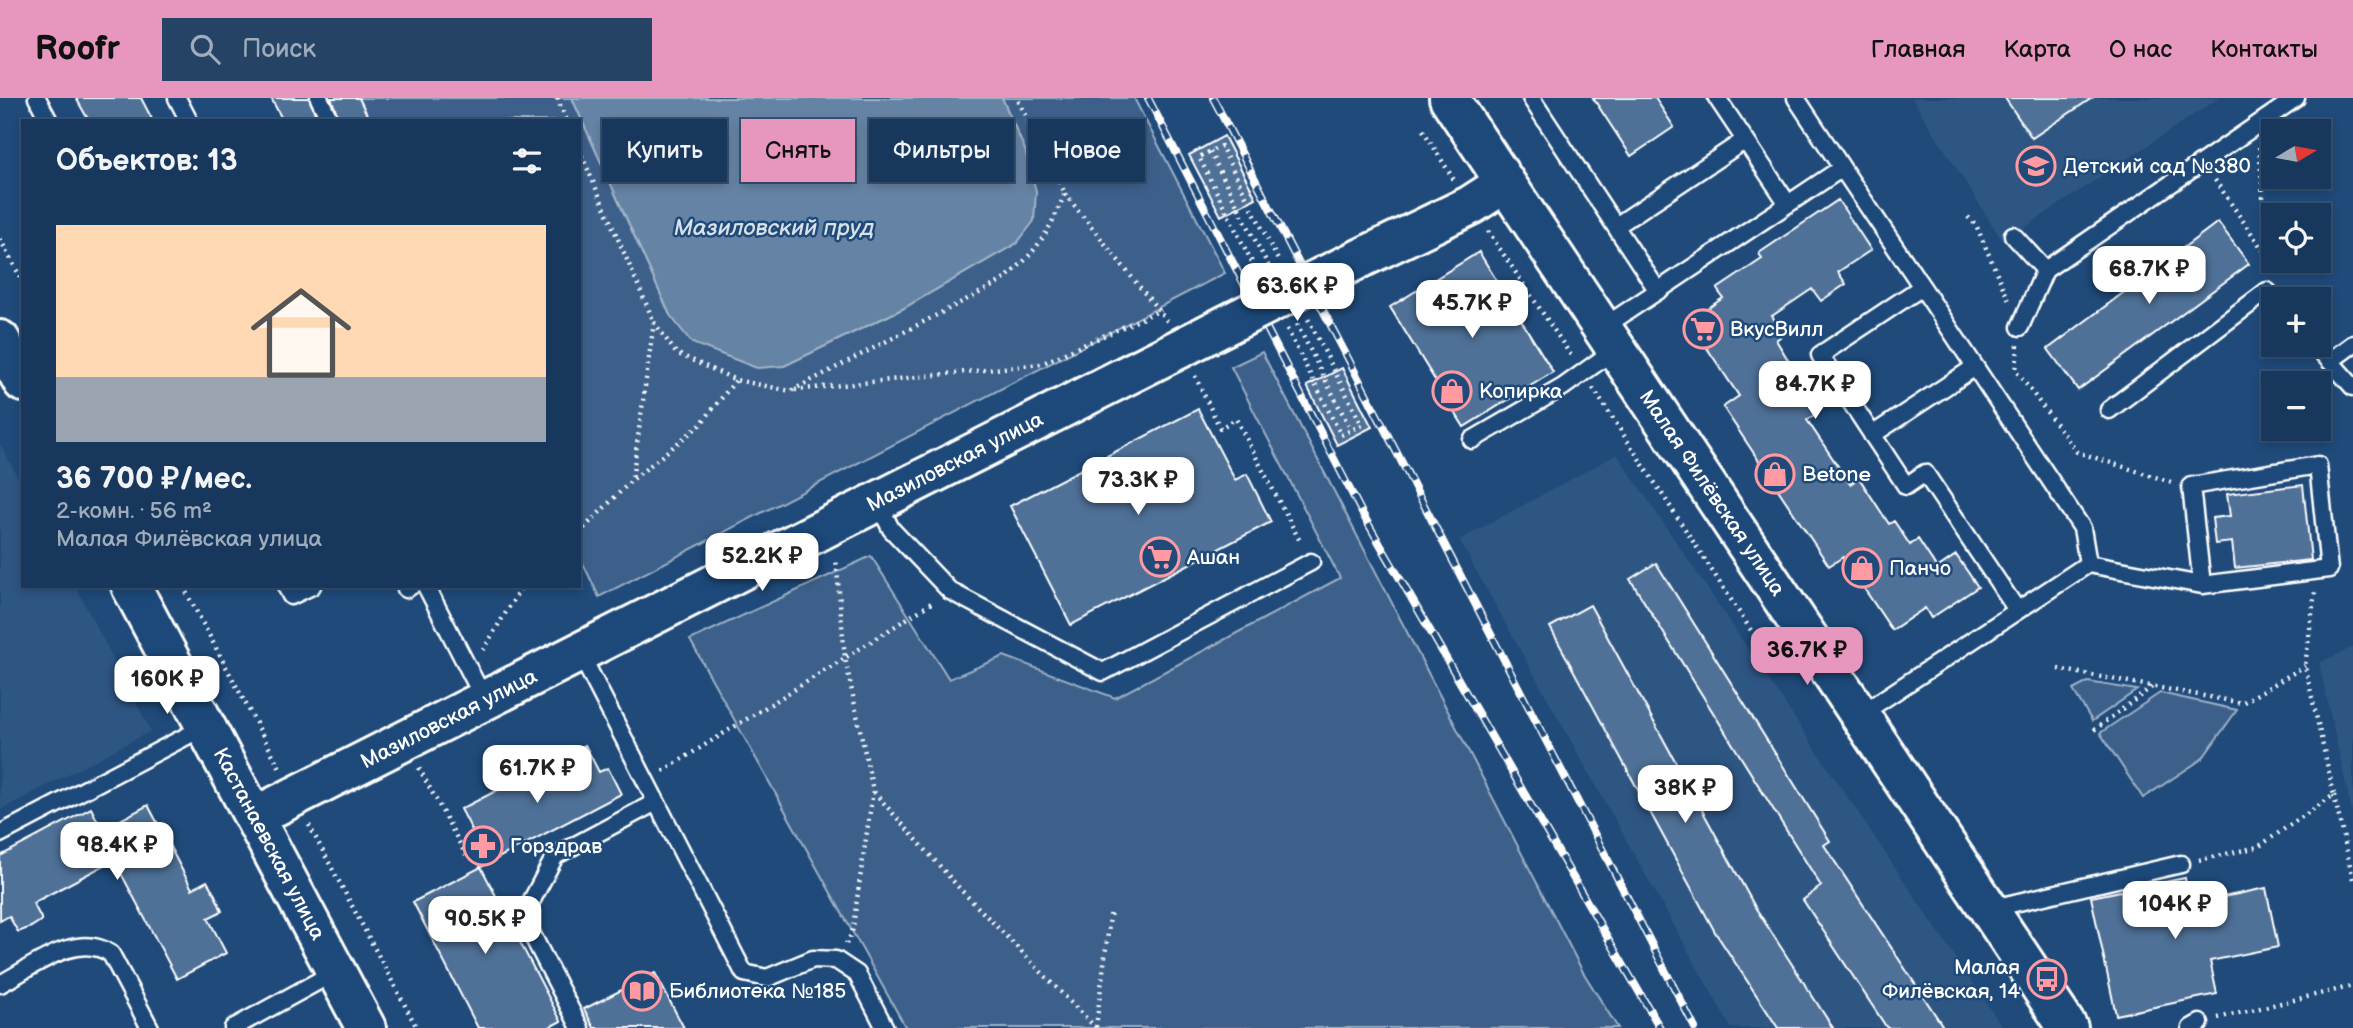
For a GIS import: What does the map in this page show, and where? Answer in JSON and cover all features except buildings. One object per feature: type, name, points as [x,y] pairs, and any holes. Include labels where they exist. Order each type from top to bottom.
[{"type":"street","name":"Малая Филёвская улица","points":[[1449,98],[1861,713],[2068,1028]]},
{"type":"street","name":"Мазиловская улица","points":[[254,817],[1242,317],[1471,205],[1505,183]]},
{"type":"street","points":[[0,340],[21,379]]},
{"type":"street","name":"Кастанаевская улица","points":[[132,588],[366,1028]]},
{"type":"lane","points":[[37,98],[48,119]]},
{"type":"lane","points":[[177,98],[188,119]]},
{"type":"lane","points":[[319,98],[329,119]]},
{"type":"lane","points":[[1531,98],[1658,291]]},
{"type":"lane","points":[[1717,98],[1788,204]]},
{"type":"lane","points":[[1796,98],[2082,528],[2088,564]]},
{"type":"lane","points":[[2020,327],[2045,270],[2296,98]]},
{"type":"lane","points":[[1616,226],[1745,140]]},
{"type":"lane","points":[[1472,440],[1583,373],[1609,339],[1658,291],[1842,168]]},
{"type":"lane","points":[[2013,235],[2045,270]]},
{"type":"lane","points":[[1922,288],[1820,355],[1906,486],[1925,473],[2017,610]]},
{"type":"lane","points":[[2109,410],[2261,302]]},
{"type":"lane","points":[[2330,361],[2353,344]]},
{"type":"lane","points":[[2326,357],[2353,387]]},
{"type":"lane","points":[[1872,435],[1975,367]]},
{"type":"lane","points":[[1861,713],[2088,564],[2202,585],[2329,569],[2318,465],[2191,486],[2202,585]]},
{"type":"lane","points":[[877,501],[891,529],[950,591],[1103,672],[1311,562]]},
{"type":"lane","points":[[287,588],[291,596],[308,588]]},
{"type":"lane","points":[[427,588],[485,701]]},
{"type":"lane","points":[[580,653],[744,972],[767,978],[813,959],[836,960],[857,975],[885,1028]]},
{"type":"lane","points":[[0,834],[206,726]]},
{"type":"lane","points":[[580,1028],[523,917],[555,856],[656,802]]},
{"type":"lane","points":[[1993,913],[2007,905],[2181,864]]},
{"type":"lane","points":[[0,984],[65,950],[90,944],[111,954],[150,1028]]},
{"type":"lane","points":[[233,1028],[336,971]]},
{"type":"path","points":[[557,98],[566,119]]},
{"type":"path","points":[[581,154],[654,322],[676,353],[736,380],[791,391],[1041,364],[1161,310],[1065,193],[1017,98]]},
{"type":"path","points":[[2257,125],[2265,203]]},
{"type":"path","points":[[1423,130],[1773,664]]},
{"type":"path","points":[[1260,278],[1199,157],[1221,146],[1282,267]]},
{"type":"path","points":[[1210,152],[1238,207]]},
{"type":"path","points":[[2203,162],[2261,247]]},
{"type":"path","points":[[791,391],[1002,281],[1027,260],[1050,231],[1065,193]]},
{"type":"path","points":[[1968,217],[1976,225],[2020,327],[2015,371],[2077,452],[2176,485]]},
{"type":"path","points":[[0,239],[21,278]]},
{"type":"path","points":[[1287,329],[1341,435],[1362,425],[1308,318]]},
{"type":"path","points":[[632,480],[654,322]]},
{"type":"path","points":[[1194,376],[1220,428],[1236,419],[1311,562]]},
{"type":"path","points":[[1324,377],[1351,430]]},
{"type":"path","points":[[581,531],[632,480],[700,425],[736,380]]},
{"type":"path","points":[[836,555],[845,657],[873,792],[852,933],[836,960]]},
{"type":"path","points":[[2316,586],[2305,666],[2353,879]]},
{"type":"path","points":[[483,646],[521,588]]},
{"type":"path","points":[[646,782],[950,591]]},
{"type":"path","points":[[2058,669],[2242,704],[2305,666]]},
{"type":"path","points":[[2094,730],[2152,687]]},
{"type":"path","points":[[418,767],[466,855]]},
{"type":"path","points":[[873,792],[962,891],[1096,1028],[1111,909]]},
{"type":"path","points":[[2181,864],[2258,847],[2334,795]]},
{"type":"path","points":[[2196,1025],[2353,986]]},
{"type":"shaded area","points":[[359,98],[572,98],[602,164],[602,182],[610,182],[670,315],[784,366],[902,309],[1017,243],[1025,150],[1014,119],[1011,119],[1002,98],[1134,98],[1145,119],[1028,119],[1028,182],[1145,182],[1145,119],[1225,273],[599,597],[581,559],[581,119],[369,119]]},
{"type":"shaded area","name":"Детский сад №380","points":[[1912,98],[2219,98],[2003,242]]},
{"type":"shaded area","points":[[1262,352],[1583,972],[1618,1028],[906,1028],[690,640],[871,556],[949,679],[1004,656],[1115,698],[1340,578],[1231,367]]},
{"type":"shaded area","points":[[0,444],[21,483],[21,588],[76,588],[151,731],[0,810]]},
{"type":"shaded area","points":[[1617,454],[2003,1028],[1731,1028],[1459,540]]},
{"type":"shaded area","points":[[2353,647],[2353,817],[2319,663]]},
{"type":"shaded area","points":[[2088,682],[2137,690],[2092,721],[2073,690]]},
{"type":"shaded area","points":[[2160,693],[2237,710],[2202,759],[2143,798],[2100,733]]},
{"type":"water","name":"Мазиловский пруд","points":[[572,98],[1002,98],[1011,119],[869,119],[869,182],[1014,182],[1014,125],[1028,161],[1028,182],[1034,182],[1036,191],[1034,221],[1017,243],[902,309],[784,366],[757,368],[692,343],[670,315],[610,182],[727,182],[727,119],[602,119],[602,164]]},
{"type":"railway","points":[[1148,98],[1362,513],[1660,1028]]},
{"type":"railway","points":[[1213,98],[1695,1028]]},
{"type":"place","name":"Детский сад №380","points":[[2036,166]]},
{"type":"place","name":"ВкусВилл","points":[[1703,329]]},
{"type":"place","name":"Копирка","points":[[1452,391]]},
{"type":"place","name":"Betone","points":[[1775,474]]},
{"type":"place","name":"Ашан","points":[[1160,557]]},
{"type":"place","name":"Панчо","points":[[1862,568]]},
{"type":"place","name":"Горздрав","points":[[483,846]]},
{"type":"place","name":"Малая Филёвская, 14","points":[[2047,979]]},
{"type":"place","name":"Библиотека №185","points":[[642,991]]}]
